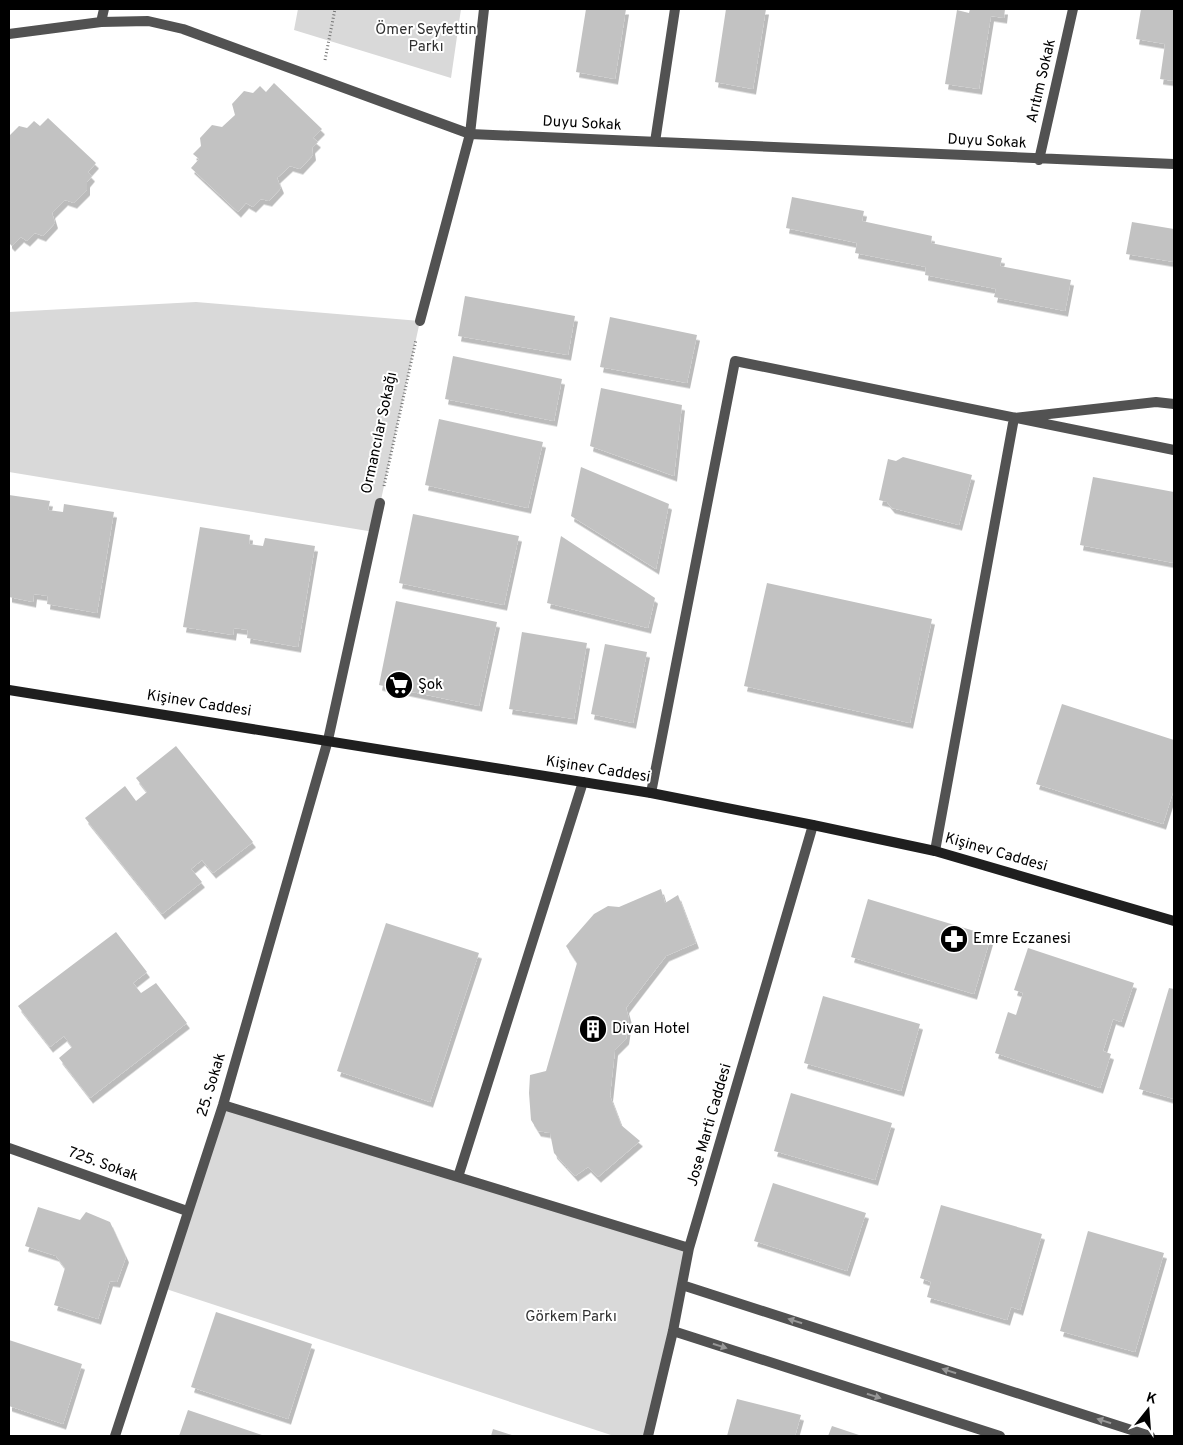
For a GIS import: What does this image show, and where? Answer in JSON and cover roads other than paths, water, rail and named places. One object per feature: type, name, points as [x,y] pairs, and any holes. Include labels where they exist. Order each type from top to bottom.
[{"type":"street","points":[[102,22],[104,9]]},
{"type":"street","points":[[420,321],[470,134],[484,9]]},
{"type":"street","points":[[654,142],[675,9]]},
{"type":"street","name":"Arıtım Sokak","points":[[1039,160],[1073,9]]},
{"type":"street","name":"Duyu Sokak","points":[[9,34],[102,22],[148,21],[182,29],[470,134],[1039,160],[1174,164]]},
{"type":"street","points":[[651,793],[735,361],[1174,450]]},
{"type":"street","points":[[1014,418],[1156,402],[1174,404]]},
{"type":"street","points":[[935,851],[1014,418]]},
{"type":"street","name":"Ormancılar Sokağı","points":[[328,740],[380,503]]},
{"type":"street","name":"Kişinev Caddesi","points":[[9,690],[651,793],[813,825],[935,851],[1174,921]]},
{"type":"street","name":"25. Sokak","points":[[115,1436],[222,1105],[328,740]]},
{"type":"street","points":[[458,1177],[582,782]]},
{"type":"street","name":"Jose Marti Caddesi","points":[[648,1436],[673,1331],[690,1248],[813,825]]},
{"type":"street","points":[[222,1105],[690,1248]]},
{"type":"street","name":"725. Sokak","points":[[9,1148],[187,1211]]},
{"type":"street","points":[[682,1284],[1150,1436]]},
{"type":"street","points":[[673,1331],[1000,1436]]},
{"type":"place","name":"Şok","points":[[399,685]]},
{"type":"place","name":"Emre Eczanesi","points":[[954,939]]},
{"type":"place","name":"Divan Hotel","points":[[593,1029]]},
{"type":"park label","name":"Ömer Seyfettin Parkı","points":[[426,38]]},
{"type":"park label","name":"Görkem Parkı","points":[[571,1317]]}]
